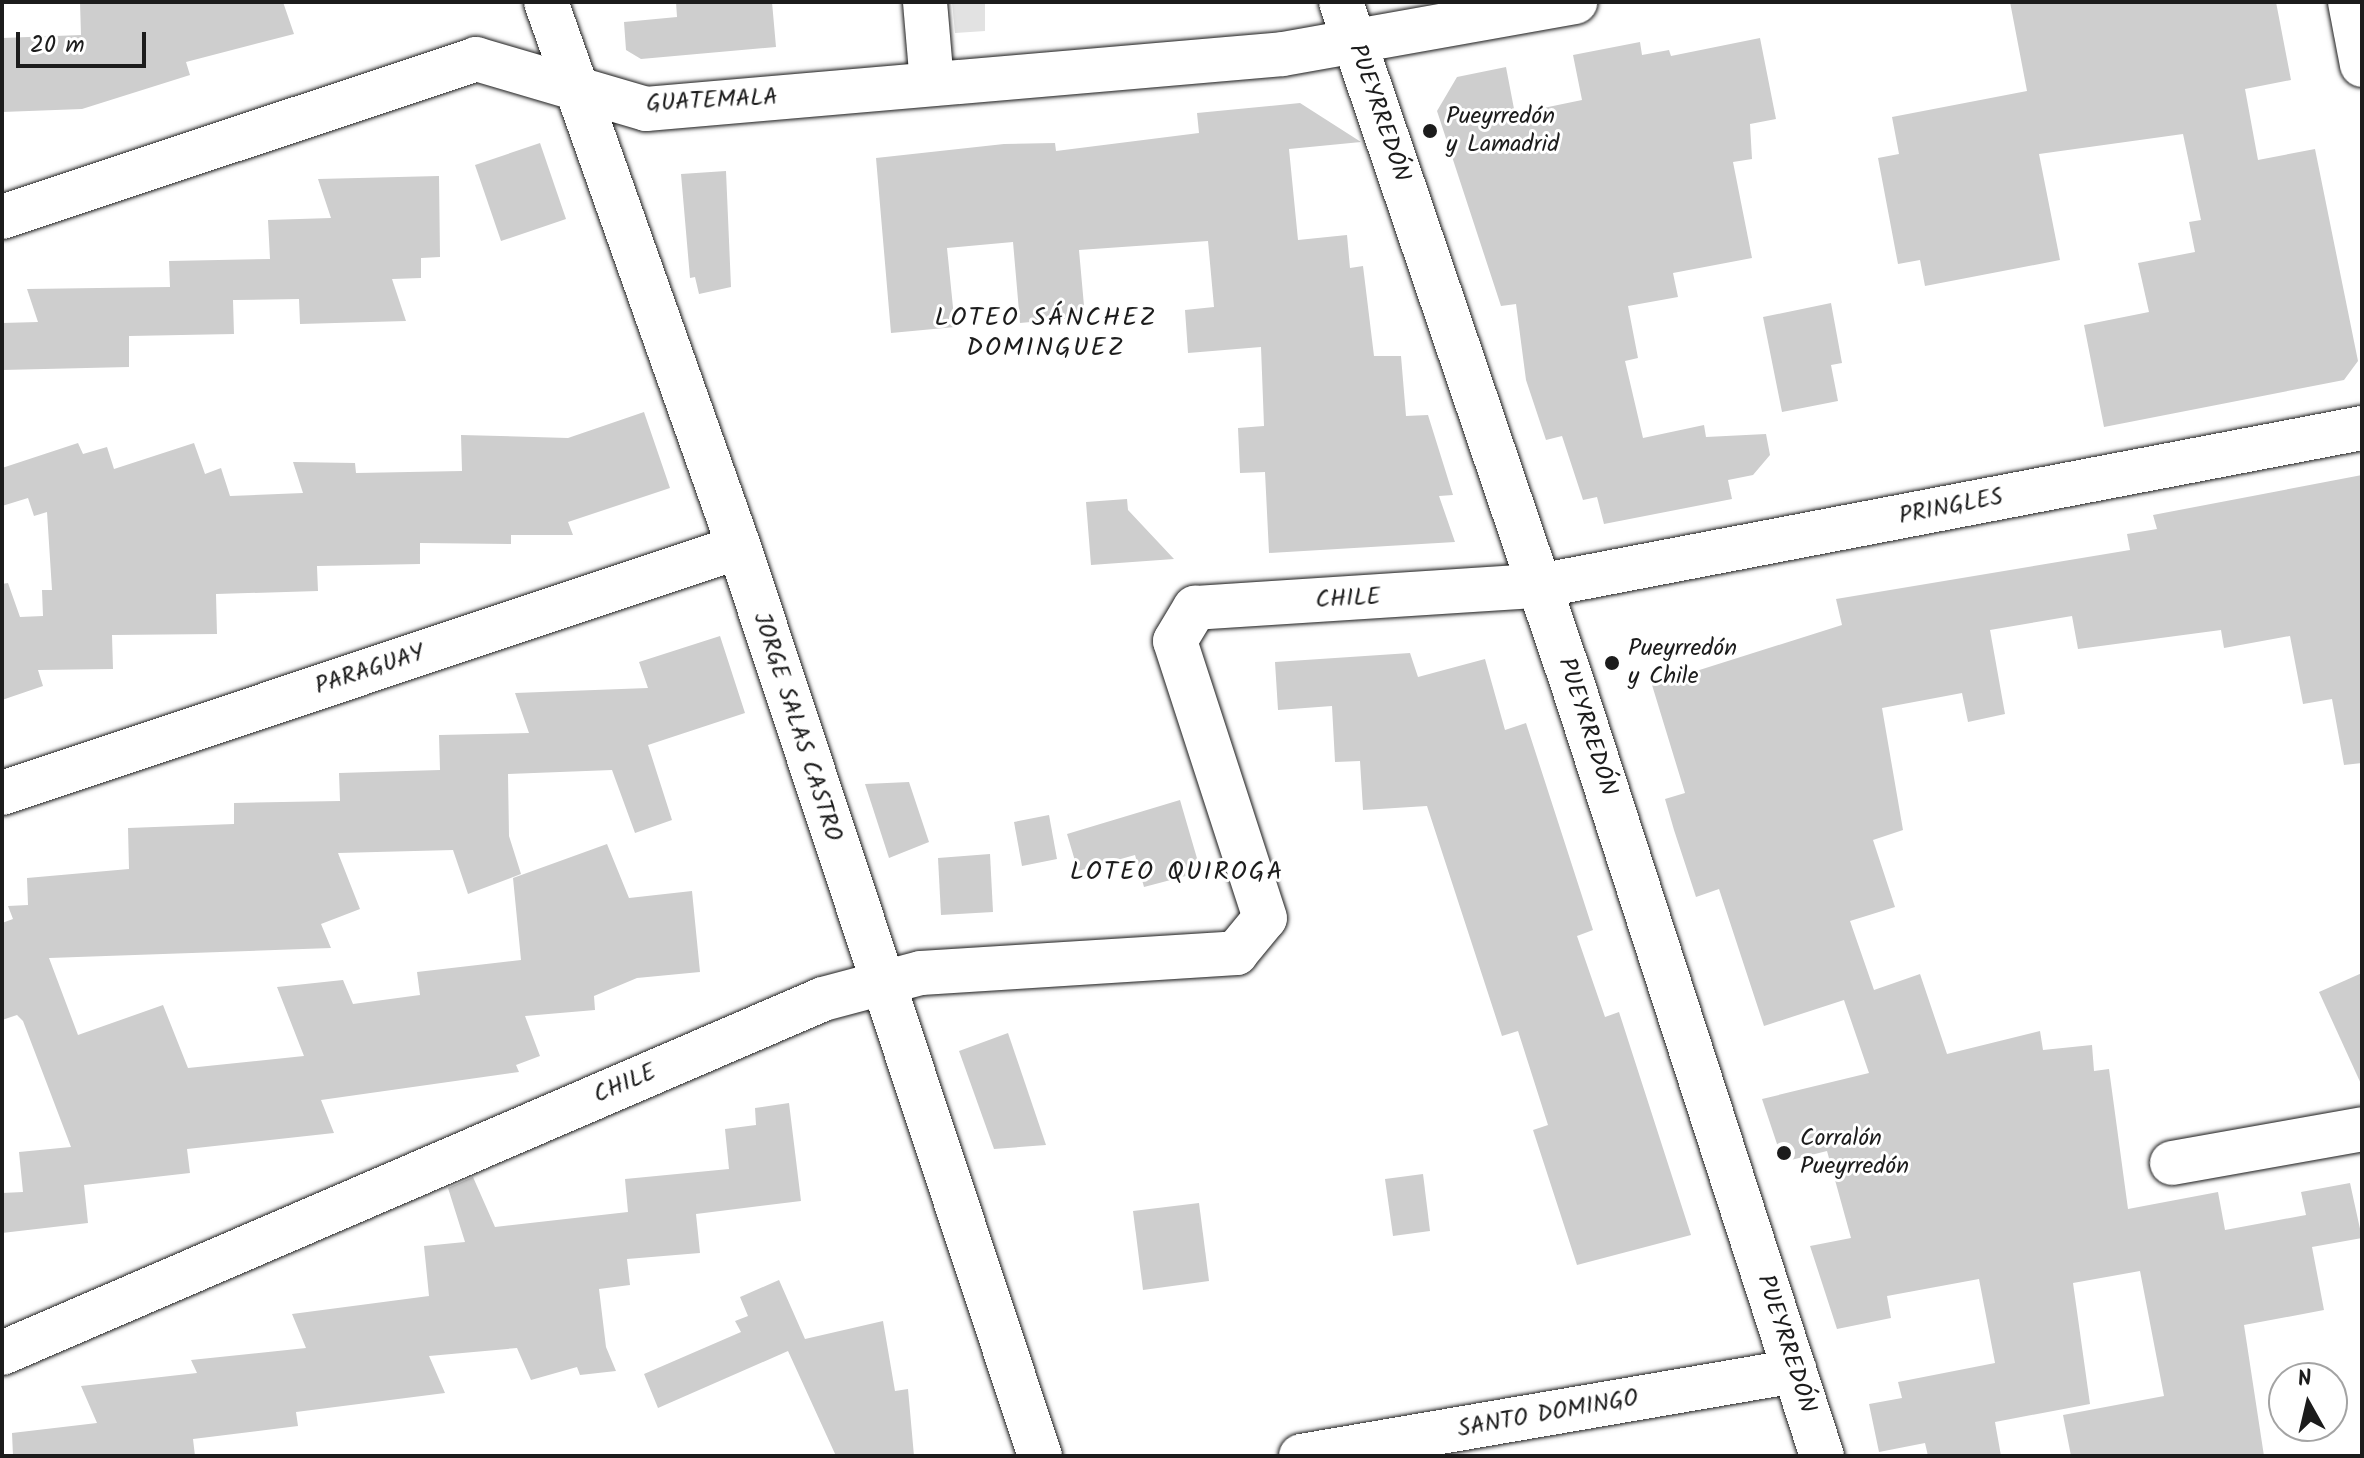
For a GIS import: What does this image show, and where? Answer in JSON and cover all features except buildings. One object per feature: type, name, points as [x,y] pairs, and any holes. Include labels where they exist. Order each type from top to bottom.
[{"type":"street","name":"JORGE SALAS CASTRO","points":[[546,2],[739,547],[1040,1456]]},
{"type":"street","points":[[925,2],[932,84]]},
{"type":"street","name":"PUEYRREDÓN","points":[[1341,2],[1539,586],[1822,1456]]},
{"type":"street","name":"GUATEMALA","points":[[2,217],[476,59],[646,109],[1355,42],[1575,2]]},
{"type":"street","points":[[2350,2],[2362,65]]},
{"type":"street","name":"PRINGLES","points":[[1539,586],[2362,428]]},
{"type":"street","name":"PARAGUAY","points":[[2,793],[739,547]]},
{"type":"street","name":"CHILE","points":[[2,1353],[823,999],[921,973],[1236,953],[1265,918],[1175,641],[1195,608],[1539,586]]},
{"type":"street","points":[[2172,1163],[2362,1129]]},
{"type":"street","name":"SANTO DOMINGO","points":[[1301,1456],[1795,1371]]},
{"type":"shaded area","points":[[952,2],[985,2],[985,31],[955,33]]},
{"type":"place","name":"Pueyrredón y Lamadrid","points":[[1430,131]]},
{"type":"place","name":"Pueyrredón y Chile","points":[[1612,663]]},
{"type":"place","name":"Corralón Pueyrredón","points":[[1784,1153]]},
{"type":"district","name":"LOTEO SÁNCHEZ DOMINGUEZ","points":[[1046,334]]},
{"type":"district","name":"LOTEO QUIROGA","points":[[1177,873]]}]
